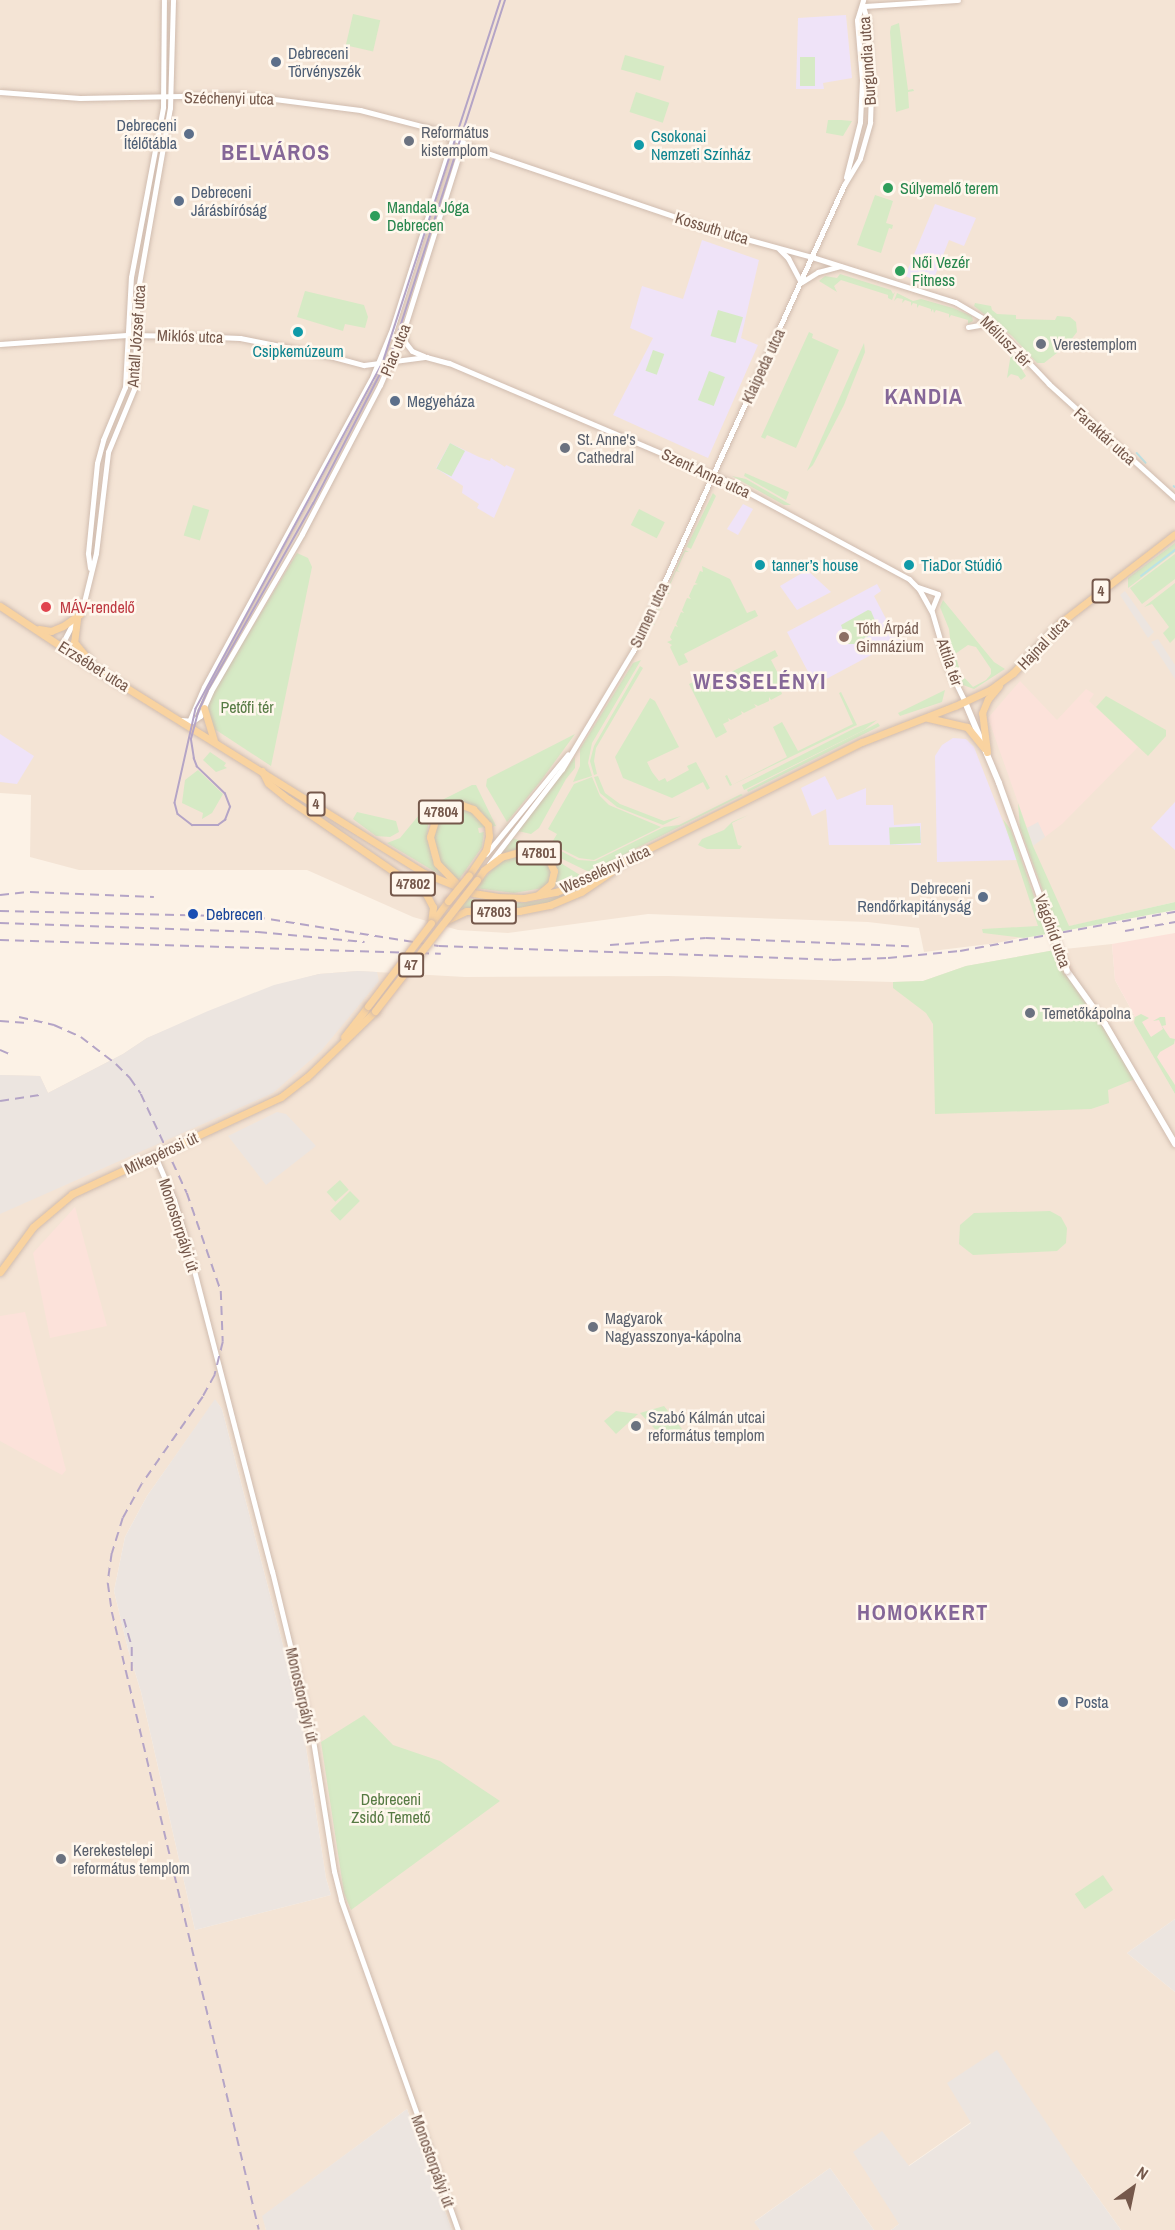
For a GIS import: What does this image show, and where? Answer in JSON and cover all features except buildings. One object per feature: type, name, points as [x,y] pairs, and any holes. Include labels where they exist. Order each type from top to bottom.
[{"type":"main road","name":"Hajnal utca","points":[[965,702],[1005,680],[1059,623],[1175,534]]},
{"type":"main road","name":"Erzsébet utca","points":[[0,606],[188,723]]},
{"type":"main road","points":[[31,626],[51,631],[79,616]]},
{"type":"main road","points":[[79,616],[74,638],[75,646],[98,669]]},
{"type":"main road","points":[[987,752],[982,723],[983,709],[1005,680]]},
{"type":"main road","name":"Wesselényi utca","points":[[188,723],[424,873],[468,892],[497,897],[534,896],[573,886],[862,742],[965,702]]},
{"type":"main road","name":"Vágóhíd utca","points":[[965,702],[987,752],[1067,971],[1110,1031],[1175,1144]]},
{"type":"main road","points":[[204,708],[214,741]]},
{"type":"main road","points":[[926,718],[946,720],[967,728],[987,752]]},
{"type":"main road","name":"47802","points":[[262,771],[268,783],[288,799],[428,896],[434,910],[431,923]]},
{"type":"main road","name":"47804","points":[[468,892],[448,877],[433,853],[430,828],[442,811],[462,805],[476,810],[485,820],[489,839],[481,868]]},
{"type":"main road","name":"47801","points":[[481,868],[510,854],[531,851],[541,854],[552,865],[554,875],[548,887],[534,896]]},
{"type":"main road","name":"47803","points":[[447,920],[466,911],[514,912],[543,907],[581,892],[621,864]]},
{"type":"main road","name":"47","points":[[371,1008],[431,923],[469,875],[481,868]]},
{"type":"main road","name":"47","points":[[371,1008],[447,920],[477,880],[481,868]]},
{"type":"main road","name":"Mikepércsi út","points":[[0,1272],[26,1235],[52,1208],[72,1194],[281,1097],[307,1077],[371,1008]]},
{"type":"street","name":"Antall József utca","points":[[90,572],[88,553],[97,463],[103,440],[125,387],[131,277],[162,97],[164,0]]},
{"type":"street","name":"Antall József utca","points":[[61,646],[79,616],[96,553],[108,452],[134,389],[135,335],[140,279],[162,158],[170,97],[173,0]]},
{"type":"street","points":[[886,0],[896,4]]},
{"type":"street","points":[[863,3],[896,4],[958,0]]},
{"type":"street","name":"Burgundia utca","points":[[844,185],[855,145],[862,97],[858,20],[863,3]]},
{"type":"street","name":"Burgundia utca","points":[[812,257],[844,185],[863,150],[871,98],[867,20],[863,3]]},
{"type":"street","name":"Széchenyi utca","points":[[0,92],[80,98],[243,95],[338,106],[437,130],[453,137]]},
{"type":"street","name":"Kossuth utca","points":[[453,137],[475,149],[637,205],[842,266],[975,311]]},
{"type":"street","name":"Piac utca","points":[[188,723],[204,687],[375,372],[392,329],[453,137]]},
{"type":"street","name":"Piac utca","points":[[204,708],[210,691],[294,544],[392,362],[405,328],[463,142]]},
{"type":"street","points":[[855,145],[863,150]]},
{"type":"street","points":[[777,247],[788,258],[801,282],[818,272],[842,266]]},
{"type":"street","name":"Klaipeda utca","points":[[713,475],[812,257]]},
{"type":"street","points":[[975,311],[971,327],[991,323]]},
{"type":"street","name":"Méliusz tér","points":[[975,311],[991,323],[1037,372]]},
{"type":"street","points":[[405,328],[406,345],[412,351],[426,357]]},
{"type":"street","name":"Miklós utca","points":[[0,344],[127,335],[240,338],[364,365],[378,365]]},
{"type":"street","name":"Szent Anna utca","points":[[378,365],[426,357],[449,363],[713,475],[791,514],[904,576],[917,586],[937,622]]},
{"type":"street","points":[[364,365],[375,372],[380,386]]},
{"type":"street","name":"Faraktár utca","points":[[1037,372],[1175,498]]},
{"type":"street","name":"Sumen utca","points":[[481,868],[573,749],[599,710],[633,651],[713,475]]},
{"type":"street","points":[[917,586],[938,594],[933,601],[932,612]]},
{"type":"street","name":"Attila tér","points":[[937,622],[944,654],[965,702]]},
{"type":"street","points":[[188,723],[200,716],[204,708]]},
{"type":"street","name":"Monostorpályi út","points":[[155,1156],[174,1200],[188,1247],[272,1571],[313,1740],[334,1871],[341,1899],[458,2230]]},
{"type":"shaded area","points":[[0,0],[1175,0],[1175,902],[997,943],[924,952],[919,928],[868,922],[648,914],[508,933],[458,930],[413,917],[307,870],[79,870],[30,857],[31,795],[0,793]]},
{"type":"shaded area","points":[[846,15],[852,78],[823,83],[824,89],[796,89],[798,18]]},
{"type":"shaded area","points":[[935,204],[976,218],[964,246],[949,240],[931,286],[905,276]]},
{"type":"shaded area","points":[[702,240],[759,260],[741,338],[758,345],[708,458],[613,415],[653,338],[630,328],[642,286],[683,299]]},
{"type":"shaded area","points":[[450,443],[479,457],[490,461],[491,458],[505,467],[506,465],[515,469],[494,518],[477,508],[479,504],[462,493],[463,486],[436,468]]},
{"type":"shaded area","points":[[743,504],[753,509],[738,535],[727,529]]},
{"type":"shaded area","points":[[807,570],[831,592],[797,610],[780,586]]},
{"type":"shaded area","name":"Tóth Árpád Gimnázium","points":[[877,584],[881,591],[874,596],[893,632],[897,630],[901,639],[815,685],[787,632]]},
{"type":"shaded area","points":[[1125,591],[1154,632],[1148,638],[1120,595]]},
{"type":"shaded area","points":[[1158,639],[1175,665],[1175,679],[1151,642]]},
{"type":"shaded area","points":[[1020,681],[1057,720],[1086,689],[1094,694],[1089,701],[1138,747],[1062,824],[1045,837],[1038,823],[1027,828],[988,718]]},
{"type":"shaded area","points":[[0,734],[34,756],[17,784],[0,782]]},
{"type":"shaded area","points":[[953,738],[966,739],[974,747],[1018,860],[937,862],[935,756],[942,745]]},
{"type":"shaded area","points":[[825,776],[837,800],[866,788],[866,805],[893,805],[894,825],[921,823],[921,845],[829,845],[826,809],[812,816],[801,788]]},
{"type":"shaded area","points":[[1175,802],[1175,850],[1151,828]]},
{"type":"shaded area","points":[[1038,822],[1045,837],[1033,846],[1027,828]]},
{"type":"shaded area","points":[[1175,933],[1175,1094],[1134,1023],[1137,1020],[1115,980],[1112,944]]},
{"type":"shaded area","points":[[1112,944],[1115,980],[1137,1020],[1135,1023],[1175,1094],[1175,1919],[1127,1953],[1175,1992],[1175,2230],[1121,2230],[1081,2174],[948,2083],[971,2122],[908,2166],[899,2224],[891,2230],[874,2230],[830,2168],[755,2221],[760,2230],[452,2230],[407,2109],[263,2216],[266,2230],[0,2230],[0,1075],[40,1076],[48,1093],[123,1054],[147,1038],[274,986],[319,974],[358,971],[465,977],[668,976],[893,982],[923,981],[966,966],[1055,950]],"holes":[[[215,1400],[222,1409],[301,1715],[326,1878],[331,1895],[195,1930],[141,1692],[114,1591],[125,1537],[147,1496]]]},
{"type":"shaded area","points":[[377,972],[379,981],[321,1051],[273,1093],[0,1214],[0,1075],[40,1076],[48,1093],[123,1054],[147,1038],[274,985],[319,974]]},
{"type":"shaded area","points":[[277,1112],[286,1114],[316,1146],[266,1185],[228,1136]]},
{"type":"shaded area","points":[[75,1207],[107,1326],[50,1338],[33,1253]]},
{"type":"shaded area","points":[[25,1312],[66,1470],[62,1475],[0,1441],[0,1316]]},
{"type":"shaded area","points":[[215,1399],[222,1409],[301,1715],[326,1878],[331,1895],[195,1930],[141,1692],[114,1591],[125,1537],[147,1496]]},
{"type":"shaded area","points":[[1175,1919],[1175,1992],[1127,1953]]},
{"type":"shaded area","points":[[997,2050],[1121,2230],[891,2230],[899,2224],[853,2152],[882,2131],[909,2166],[971,2123],[947,2083]]},
{"type":"shaded area","points":[[407,2109],[452,2230],[266,2230],[262,2216]]},
{"type":"shaded area","points":[[830,2168],[874,2230],[760,2230],[754,2222]]},
{"type":"green space","points":[[353,14],[380,20],[373,51],[346,45]]},
{"type":"green space","points":[[899,23],[908,90],[913,89],[914,91],[908,92],[909,108],[896,112],[890,32],[891,26]]},
{"type":"green space","points":[[625,55],[664,66],[660,81],[621,69]]},
{"type":"green space","points":[[800,57],[815,57],[815,86],[800,86]]},
{"type":"green space","points":[[636,92],[669,103],[663,123],[630,112]]},
{"type":"green space","points":[[828,120],[852,121],[843,136],[826,133]]},
{"type":"green space","points":[[875,195],[893,201],[886,223],[893,225],[892,229],[889,228],[881,253],[857,245]]},
{"type":"green space","points":[[840,274],[891,290],[893,294],[895,292],[892,300],[888,298],[888,295],[841,280],[834,286],[837,292],[819,281],[825,276],[837,278]]},
{"type":"green space","points":[[305,291],[364,305],[368,317],[365,328],[345,324],[343,331],[297,317]]},
{"type":"green space","points":[[897,293],[913,301],[921,299],[953,308],[972,316],[973,321],[968,324],[968,320],[951,315],[949,318],[949,314],[936,310],[934,313],[933,309],[931,312],[931,309],[919,305],[917,308],[917,304],[913,303],[911,306],[911,302],[905,300],[902,303],[903,299],[897,298],[894,301]]},
{"type":"green space","points":[[975,303],[991,306],[997,314],[1016,315],[1016,319],[1055,320],[1057,316],[1070,317],[1076,322],[1077,332],[1066,346],[1044,363],[1037,363],[1012,336],[974,306]]},
{"type":"green space","points":[[718,310],[743,317],[736,343],[711,336]]},
{"type":"green space","points":[[809,332],[813,334],[812,338],[839,350],[796,448],[767,435],[765,439],[761,437]]},
{"type":"green space","points":[[864,343],[865,352],[844,405],[813,465],[807,471]]},
{"type":"green space","points":[[653,350],[664,354],[657,375],[645,371]]},
{"type":"green space","points":[[1013,352],[1028,371],[1016,360],[1026,376],[1021,380],[1018,376],[1011,374],[1007,378],[1011,353],[1015,357]]},
{"type":"green space","points":[[709,371],[725,377],[714,406],[698,400]]},
{"type":"green space","points":[[450,443],[465,451],[451,477],[436,469]]},
{"type":"green space","points":[[745,473],[789,492],[786,500],[744,476]]},
{"type":"green space","points":[[732,476],[746,479],[791,505],[784,505]]},
{"type":"green space","points":[[713,493],[716,496],[691,549],[687,547],[685,550],[689,552],[685,552],[677,570],[680,572],[676,571],[670,585],[672,588],[669,587],[667,592],[670,594],[666,594],[660,606],[663,609],[660,608],[653,622],[655,625],[652,624],[645,638],[681,558]]},
{"type":"green space","points":[[193,505],[209,510],[200,541],[184,536]]},
{"type":"green space","points":[[639,509],[665,522],[657,538],[631,525]]},
{"type":"green space","points":[[1175,543],[1175,552],[1128,588],[1128,578]]},
{"type":"green space","name":"Petőfi tér","points":[[297,553],[308,558],[312,567],[271,766],[210,726],[207,702]]},
{"type":"green space","points":[[1175,554],[1175,579],[1142,604],[1130,588]]},
{"type":"green space","points":[[702,566],[730,579],[747,613],[755,610],[758,616],[684,654],[688,662],[679,666],[670,647],[672,645],[667,642],[672,640],[670,637],[675,626],[678,627],[676,624],[681,612],[684,613],[682,610],[687,598],[691,599],[689,596],[694,585],[698,584],[695,583],[700,571],[703,572]]},
{"type":"green space","points":[[1175,583],[1175,638],[1170,643],[1163,633],[1169,627],[1152,604],[1144,607]]},
{"type":"green space","points":[[943,600],[994,662],[1005,669],[974,689],[963,685],[953,665],[949,629],[940,607]],"holes":[[[968,645],[976,647],[991,669],[991,674],[986,680],[973,687],[961,674],[955,654]]]},
{"type":"green space","points":[[868,610],[871,611],[879,630],[854,644],[848,644],[841,625]]},
{"type":"green space","points":[[775,650],[778,656],[771,660],[787,691],[781,691],[782,694],[771,700],[769,697],[769,701],[758,706],[754,704],[756,707],[744,713],[741,711],[742,714],[731,720],[728,718],[729,721],[723,724],[727,732],[716,738],[689,684],[697,680],[701,687]]},
{"type":"green space","points":[[641,660],[592,743],[588,763],[592,776],[573,782],[580,766],[580,749],[633,663]]},
{"type":"green space","points":[[640,666],[643,668],[596,748],[594,761],[597,774],[594,775],[590,761],[594,746]]},
{"type":"green space","points":[[945,690],[942,702],[900,716],[898,713]]},
{"type":"green space","points":[[841,692],[857,725],[730,786],[725,776],[727,775],[732,785],[787,757],[773,727],[782,722],[798,751],[853,724],[839,693]]},
{"type":"green space","points":[[1106,696],[1166,730],[1166,736],[1148,756],[1096,707]]},
{"type":"green space","points":[[650,698],[655,701],[679,747],[647,762],[652,772],[659,781],[665,778],[667,782],[689,770],[687,766],[696,762],[710,788],[707,790],[703,782],[672,798],[623,778],[615,757]]},
{"type":"green space","points":[[877,720],[864,730],[744,790],[742,785],[855,728]]},
{"type":"green space","points":[[878,723],[880,726],[748,792],[747,790]]},
{"type":"green space","points":[[575,734],[507,822],[486,786],[487,779]]},
{"type":"green space","points":[[210,752],[226,763],[224,766],[227,768],[216,772],[203,760]]},
{"type":"green space","points":[[575,757],[575,768],[566,779],[539,828],[531,834],[518,831]]},
{"type":"green space","points":[[198,770],[223,794],[212,813],[202,819],[203,813],[182,803],[185,780]]},
{"type":"green space","points":[[598,776],[605,793],[620,804],[664,821],[681,816],[663,825],[617,807],[600,793],[594,777]]},
{"type":"green space","points":[[592,777],[600,796],[609,805],[661,827],[594,860],[579,858],[551,844],[557,834],[548,829],[574,784]]},
{"type":"green space","points":[[476,785],[496,826],[490,827],[483,813],[471,805],[451,804],[435,814],[428,825],[427,838],[432,858],[442,876],[387,843],[400,838],[424,809]]},
{"type":"green space","points":[[743,795],[589,872],[546,851],[523,848],[502,853],[513,838],[523,842],[546,843],[578,860],[595,861],[664,827],[679,825]]},
{"type":"green space","points":[[1018,803],[1033,846],[1069,926],[1175,902],[1175,910],[1058,932],[1020,828]]},
{"type":"green space","points":[[460,808],[471,810],[486,827],[478,828],[479,833],[484,832],[482,847],[458,881],[438,860],[432,838],[436,820],[449,810]]},
{"type":"green space","points":[[357,812],[396,821],[399,832],[390,837],[376,836],[353,819]]},
{"type":"green space","points":[[748,815],[732,823],[738,845],[742,846],[740,849],[707,849],[698,845],[702,839],[724,830],[732,822]]},
{"type":"green space","points":[[1003,819],[1011,830],[1047,934],[1024,938],[983,933],[982,929],[1038,926]]},
{"type":"green space","points":[[920,826],[921,843],[890,845],[889,828]]},
{"type":"green space","points":[[526,855],[537,856],[548,862],[551,870],[549,882],[543,888],[514,893],[475,888],[500,861]]},
{"type":"green space","points":[[551,857],[580,875],[580,876],[552,887]]},
{"type":"green space","points":[[588,885],[561,899],[530,908],[458,910],[467,898],[493,903],[523,903],[550,899]]},
{"type":"green space","points":[[1055,950],[1064,972],[1120,1052],[1135,1079],[1108,1090],[1109,1103],[1091,1109],[935,1114],[933,1024],[926,1013],[893,988],[893,982],[923,981],[966,966]]},
{"type":"green space","points":[[1141,1014],[1149,1018],[1142,1022],[1151,1037],[1163,1029],[1159,1020],[1153,1021],[1165,1017],[1166,1025],[1162,1026],[1170,1038],[1175,1039],[1174,1044],[1160,1052],[1157,1057],[1175,1085],[1175,1094],[1134,1023],[1135,1017]]},
{"type":"green space","points":[[340,1180],[349,1190],[335,1202],[327,1192]]},
{"type":"green space","points":[[350,1191],[360,1201],[340,1221],[330,1211]]},
{"type":"green space","points":[[1050,1211],[1061,1217],[1067,1228],[1066,1243],[1057,1251],[973,1255],[959,1244],[960,1225],[974,1213]]},
{"type":"green space","points":[[664,1406],[682,1429],[667,1442],[640,1413]]},
{"type":"green space","points":[[616,1411],[638,1414],[616,1434],[604,1421]]},
{"type":"green space","name":"Debreceni Zsidó Temető","points":[[364,1715],[393,1745],[440,1761],[500,1801],[351,1910],[344,1893],[321,1742]]},
{"type":"green space","points":[[1103,1875],[1113,1890],[1085,1909],[1075,1894]]},
{"type":"waterway","points":[[1137,453],[1146,463]]},
{"type":"waterway","points":[[1141,576],[1175,550]]},
{"type":"tram line","points":[[501,0],[383,363],[196,709],[175,803],[178,814],[192,825],[218,825],[225,820],[230,807],[225,794],[197,767],[194,759],[191,739],[199,710],[208,690],[313,504],[393,349],[505,0]]},
{"type":"railway","points":[[0,895],[30,892],[154,897]]},
{"type":"railway","points":[[0,911],[256,917],[439,946],[832,960],[888,958],[960,951],[1175,912]]},
{"type":"railway","points":[[1125,931],[1175,922]]},
{"type":"railway","points":[[0,923],[258,932],[365,942]]},
{"type":"railway","points":[[610,945],[706,938],[909,946]]},
{"type":"railway","points":[[0,940],[441,954]]},
{"type":"railway","points":[[19,1017],[54,1025],[81,1037],[130,1078],[141,1094],[187,1193],[221,1291],[223,1342],[215,1375],[203,1397],[142,1484],[123,1518],[112,1553],[108,1583],[112,1612],[259,2230]]},
{"type":"railway","points":[[0,1021],[27,1023]]},
{"type":"railway","points":[[0,1050],[12,1055]]},
{"type":"railway","points":[[0,1101],[40,1095]]},
{"type":"railway","points":[[124,1619],[132,1647],[132,1675]]},
{"type":"place","name":"Debreceni Törvényszék","points":[[276,62]]},
{"type":"place","name":"Debreceni Ítélőtábla","points":[[189,134]]},
{"type":"place","name":"Református kistemplom","points":[[409,141]]},
{"type":"place","name":"Csokonai Nemzeti Színház","points":[[639,145]]},
{"type":"place","name":"Súlyemelő terem","points":[[888,188]]},
{"type":"place","name":"Debreceni Járásbíróság","points":[[179,201]]},
{"type":"place","name":"Mandala Jóga Debrecen","points":[[375,216]]},
{"type":"place","name":"Női Vezér Fitness","points":[[900,271]]},
{"type":"place","name":"Csipkemúzeum","points":[[298,332]]},
{"type":"place","name":"Verestemplom","points":[[1041,344]]},
{"type":"place","name":"Megyeháza","points":[[395,401]]},
{"type":"place","name":"St. Anne's Cathedral","points":[[565,448]]},
{"type":"place","name":"tanner’s house","points":[[760,565]]},
{"type":"place","name":"TiaDor Stúdió","points":[[909,565]]},
{"type":"place","name":"MÁV-rendelő","points":[[46,607]]},
{"type":"place","name":"Tóth Árpád Gimnázium","points":[[844,637]]},
{"type":"place","name":"Debreceni Rendőrkapitányság","points":[[983,897]]},
{"type":"place","name":"Debrecen","points":[[193,914]]},
{"type":"place","name":"Temetőkápolna","points":[[1030,1013]]},
{"type":"place","name":"Magyarok Nagyasszonya-kápolna","points":[[593,1327]]},
{"type":"place","name":"Szabó Kálmán utcai református templom","points":[[636,1426]]},
{"type":"place","name":"Posta","points":[[1063,1702]]},
{"type":"place","name":"Kerekestelepi református templom","points":[[61,1859]]},
{"type":"district","name":"BELVÁROS","points":[[276,153]]},
{"type":"district","name":"KANDIA","points":[[924,397]]},
{"type":"district","name":"WESSELÉNYI","points":[[760,682]]},
{"type":"district","name":"HOMOKKERT","points":[[923,1613]]}]
